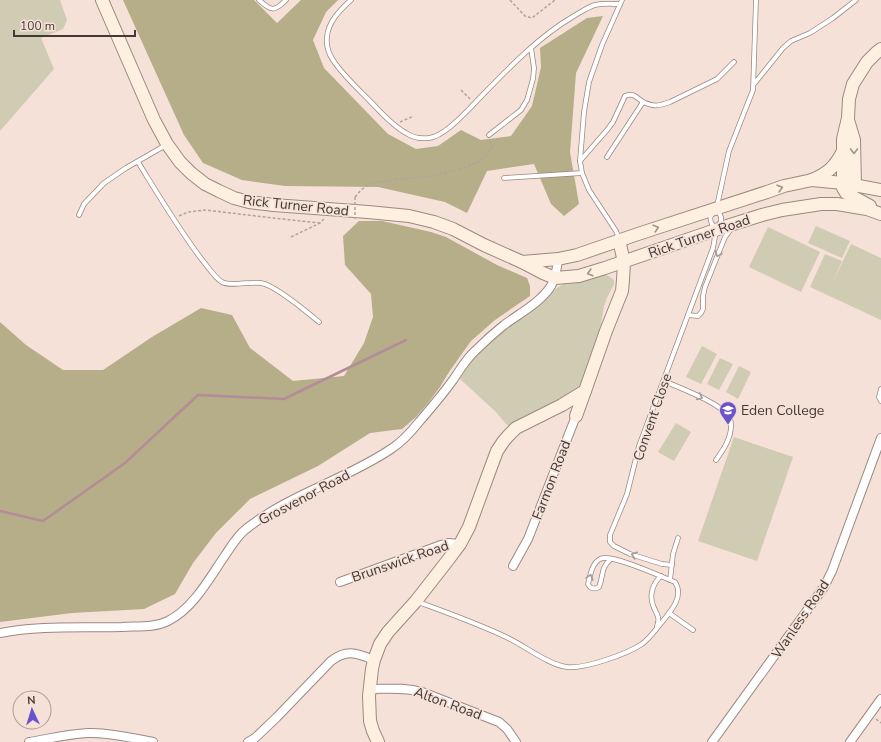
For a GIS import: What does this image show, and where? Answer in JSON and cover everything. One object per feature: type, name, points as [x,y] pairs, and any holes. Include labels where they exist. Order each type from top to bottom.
[{"type":"main road","name":"Rick Turner Road","points":[[102,0],[154,120],[167,144],[180,162],[192,173],[206,184],[234,198],[249,202],[368,212],[434,222],[453,229],[555,278],[579,276],[606,268],[739,222],[782,210],[821,204],[837,204],[881,213]]},
{"type":"main road","points":[[881,50],[867,62],[853,84],[849,99],[848,118],[843,139],[848,187],[881,213]]},
{"type":"main road","points":[[821,204],[833,200],[848,187],[854,140],[848,118]]},
{"type":"main road","points":[[812,180],[829,171],[843,150]]},
{"type":"main road","name":"Rick Turner Road","points":[[522,262],[577,255],[784,186],[812,180],[848,187],[881,190]]},
{"type":"main road","name":"Farmon Road","points":[[576,416],[606,331],[622,291],[624,262],[619,240]]},
{"type":"main road","points":[[378,742],[370,721],[369,711],[374,660],[380,644],[388,632],[416,601],[460,544],[469,527],[497,451],[502,442],[516,428],[585,391]]},
{"type":"main road","points":[[562,404],[572,410],[576,416]]},
{"type":"street","name":"Grosvenor Road","points":[[0,633],[51,627],[154,625],[168,621],[176,616],[189,606],[200,592],[239,535],[260,518],[375,459],[393,448],[408,435],[450,385],[473,353],[503,325],[536,302],[552,286],[555,278],[558,258]]},
{"type":"street","name":"Farmon Road","points":[[513,566],[528,539],[576,416]]},
{"type":"street","name":"Wanless Road","points":[[712,742],[824,587],[832,571],[881,438]]},
{"type":"street","name":"Brunswick Road","points":[[340,582],[442,545],[454,543],[460,544]]},
{"type":"street","points":[[248,742],[255,738],[277,717],[331,661],[338,656],[350,653],[374,660]]},
{"type":"street","name":"Alton Road","points":[[370,689],[402,688],[422,692],[499,722],[507,729],[516,742]]},
{"type":"street","points":[[850,742],[881,699]]},
{"type":"street","points":[[88,742],[89,733]]},
{"type":"street","points":[[29,742],[89,733],[109,734],[153,742]]},
{"type":"lane","points":[[259,0],[268,8],[276,9],[286,0]]},
{"type":"lane","points":[[351,0],[330,25],[326,38],[330,54],[351,82],[398,129],[416,138],[430,138],[450,127],[531,48],[566,21],[586,8],[606,3],[621,2],[602,45],[589,82],[584,112],[580,161],[582,173],[589,190],[616,231],[619,240]]},
{"type":"lane","points":[[716,208],[729,151],[752,95],[754,84],[756,0]]},
{"type":"lane","points":[[754,84],[783,48],[791,41],[810,33],[833,18],[856,0]]},
{"type":"lane","points":[[489,135],[521,110],[527,100],[533,79],[534,68],[531,48]]},
{"type":"lane","points":[[580,161],[607,130],[625,96],[628,94],[634,95],[651,106],[662,105],[718,79],[734,62]]},
{"type":"lane","points":[[607,157],[643,102]]},
{"type":"lane","points":[[79,215],[84,204],[104,183],[167,144]]},
{"type":"lane","points":[[138,162],[174,219],[199,256],[217,279],[224,283],[261,283],[268,285],[299,306],[319,322]]},
{"type":"lane","points":[[504,178],[582,173]]},
{"type":"lane","name":"Convent Close","points":[[672,565],[662,564],[630,554],[614,546],[610,542],[610,535],[628,494],[639,446],[712,248],[716,230],[722,219],[716,208],[710,217],[710,221],[716,230]]},
{"type":"lane","points":[[688,315],[698,316],[701,313],[703,309],[705,287],[725,237],[728,232],[739,222]]},
{"type":"lane","points":[[664,381],[715,404],[730,418],[732,426],[730,436],[725,447],[716,460]]},
{"type":"lane","points":[[881,389],[879,397],[881,400]]},
{"type":"lane","points":[[670,580],[672,574],[673,554],[678,538]]},
{"type":"lane","points":[[416,601],[478,624],[511,639],[543,658],[562,666],[569,668],[590,665],[621,655],[642,644],[651,636],[669,613],[678,594],[678,587],[674,582],[617,560],[606,558],[601,558],[593,568],[588,584],[590,587],[593,589],[599,587],[603,569],[606,563],[611,559]]},
{"type":"lane","points":[[657,629],[659,620],[652,603],[651,596],[654,585],[660,576]]},
{"type":"lane","points":[[669,613],[693,630]]},
{"type":"path","points":[[510,0],[525,16],[532,18],[555,0]]},
{"type":"path","points":[[461,90],[475,103]]},
{"type":"path","points":[[395,125],[414,116]]},
{"type":"path","points":[[356,219],[355,196],[360,190],[369,184],[399,178],[432,176],[460,169],[481,161],[492,148]]},
{"type":"path","points":[[174,219],[188,212],[205,210],[320,223],[291,236]]},
{"type":"shaded area","points":[[0,0],[60,0],[67,20],[63,29],[41,38],[54,69],[0,131]]},
{"type":"shaded area","points":[[123,0],[254,0],[277,23],[301,0],[338,0],[326,12],[313,40],[324,68],[388,134],[416,149],[438,146],[461,130],[481,140],[511,136],[532,106],[541,67],[540,48],[587,18],[603,16],[576,73],[570,152],[579,204],[564,216],[551,204],[534,164],[487,171],[467,213],[445,202],[378,187],[285,186],[242,180],[203,163],[184,135]]},
{"type":"shaded area","points":[[359,221],[382,221],[431,232],[446,237],[497,265],[527,278],[530,286],[530,296],[495,320],[471,341],[428,403],[416,417],[402,429],[370,433],[318,466],[250,499],[216,533],[193,563],[175,594],[144,609],[72,613],[0,622],[0,322],[26,345],[63,370],[103,370],[152,337],[201,308],[232,315],[250,348],[293,381],[344,376],[364,343],[373,317],[371,294],[345,265],[343,236]]},
{"type":"shaded area","points":[[816,226],[850,241],[842,258],[808,243]]},
{"type":"shaded area","points":[[768,227],[820,252],[801,292],[749,267]]},
{"type":"shaded area","points":[[851,244],[881,258],[881,320],[810,287],[825,254],[842,261],[831,286]]},
{"type":"shaded area","points":[[605,275],[614,280],[614,284],[604,306],[600,330],[582,385],[557,403],[510,427],[460,379],[473,359],[485,346],[557,288],[565,283],[574,283]]},
{"type":"shaded area","points":[[702,346],[717,354],[701,384],[686,377]]},
{"type":"shaded area","points":[[720,358],[733,364],[719,390],[707,384]]},
{"type":"shaded area","points":[[739,366],[751,372],[738,399],[726,392]]},
{"type":"shaded area","points":[[676,423],[691,432],[674,461],[658,452]]},
{"type":"shaded area","points":[[734,437],[793,457],[757,561],[698,541]]},
{"type":"waterway","points":[[0,511],[43,521],[125,463],[198,395],[284,399],[406,340]]},
{"type":"place","name":"Eden College","points":[[728,425]]}]
